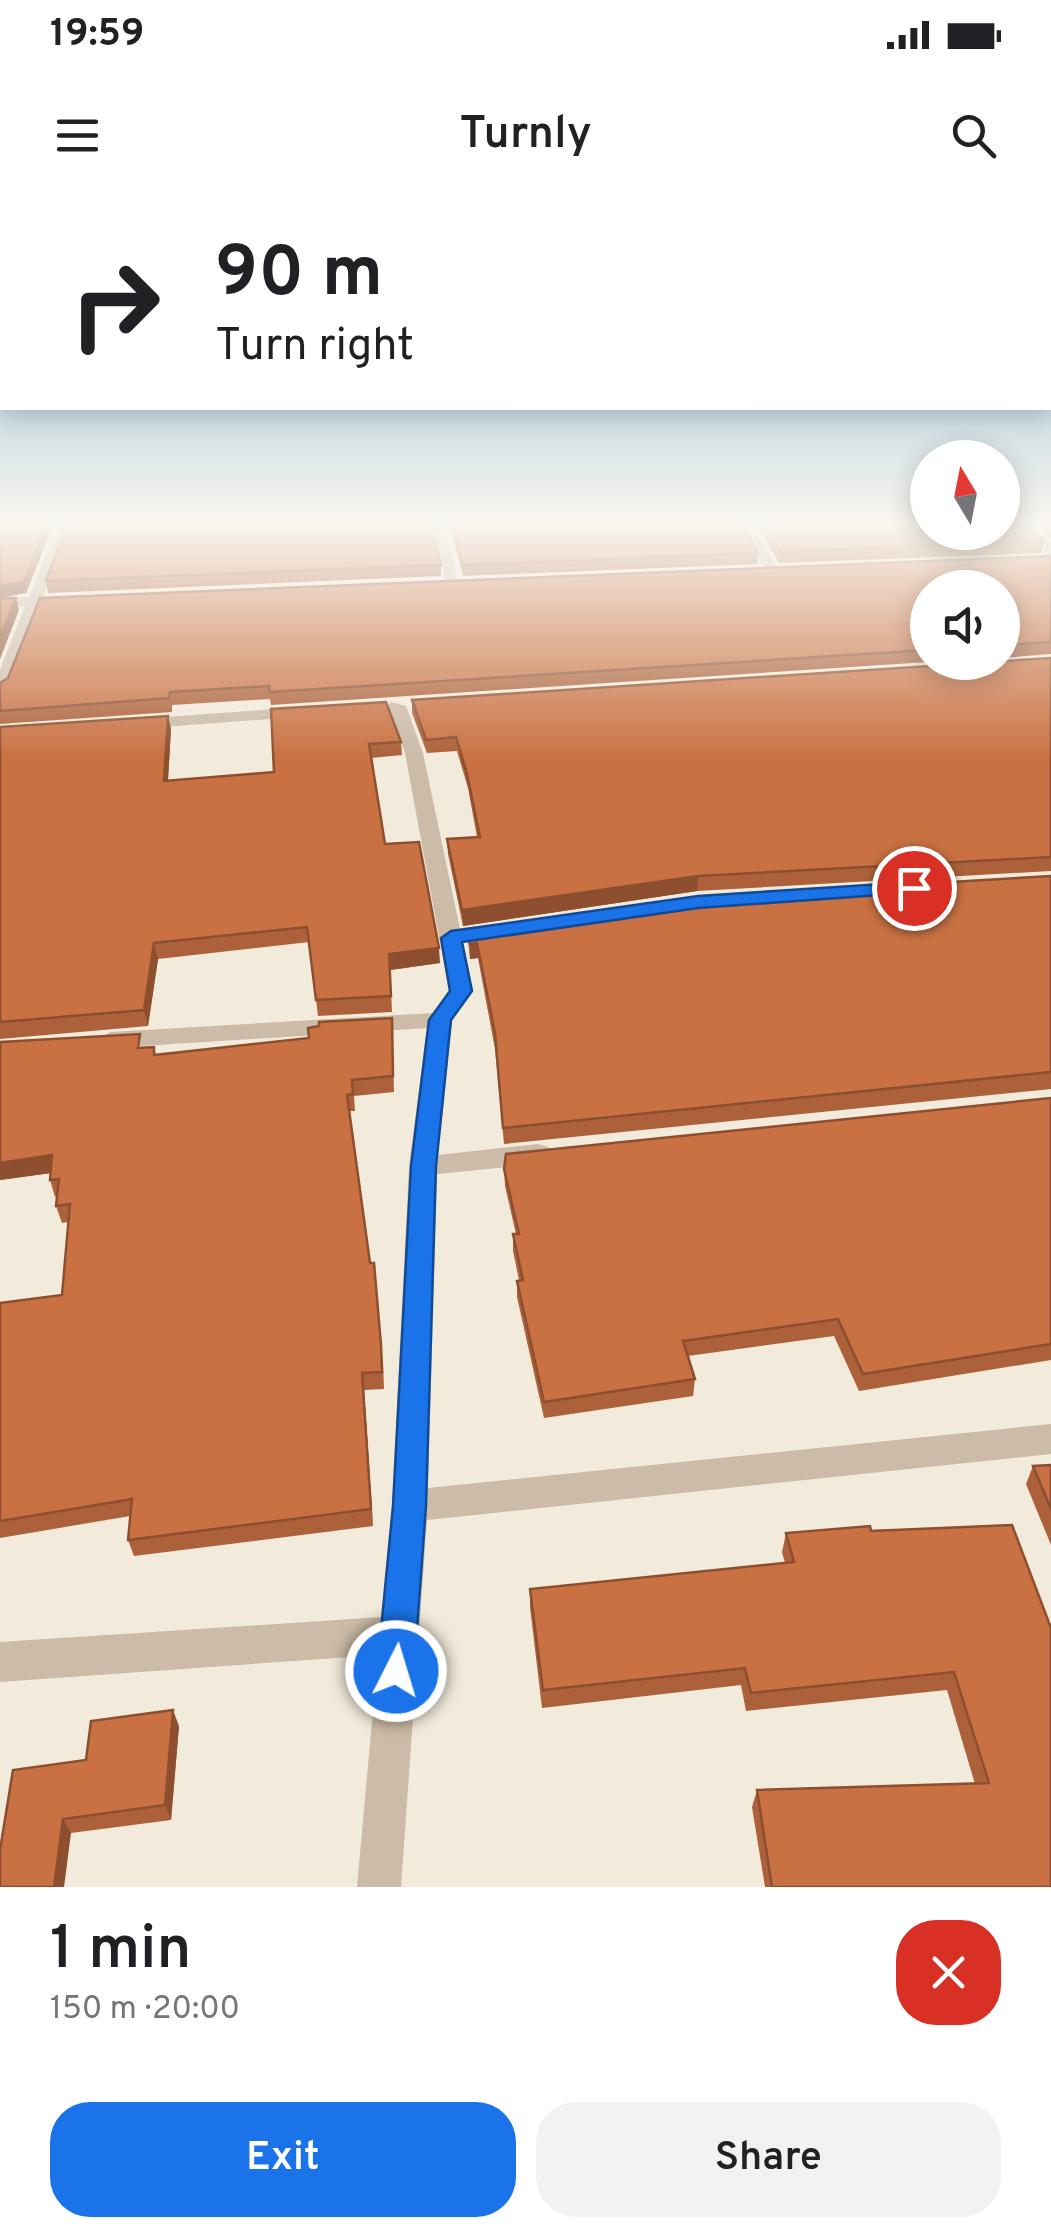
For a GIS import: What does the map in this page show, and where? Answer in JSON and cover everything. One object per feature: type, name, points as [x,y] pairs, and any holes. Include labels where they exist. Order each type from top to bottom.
[{"type":"street","points":[[0,603],[68,601]]},
{"type":"street","points":[[0,690],[32,602]]},
{"type":"street","points":[[379,1887],[410,1506],[423,1166],[440,1020],[461,991],[461,936],[414,754],[397,706]]},
{"type":"street","points":[[119,724],[318,712]]},
{"type":"street","points":[[76,1042],[440,1020]]},
{"type":"street","points":[[423,1166],[560,1152]]},
{"type":"street","points":[[410,1506],[1051,1439]]},
{"type":"street","points":[[0,1662],[398,1635]]},
{"type":"building","points":[[0,601],[15,601],[0,638]]},
{"type":"building","points":[[39,601],[910,601],[910,651],[270,692],[269,686],[170,692],[169,698],[0,711],[0,683],[8,678]]},
{"type":"building","points":[[1020,601],[1051,601],[1051,642],[1020,644]]},
{"type":"building","points":[[1051,658],[1051,857],[698,876],[462,910],[447,839],[480,837],[467,774],[456,737],[426,740],[412,700],[910,667],[910,680],[1020,680],[1020,660]]},
{"type":"building","points":[[386,702],[401,742],[369,744],[385,844],[419,842],[439,948],[389,954],[391,996],[316,1000],[307,927],[154,943],[144,1010],[0,1022],[0,727],[168,716],[164,781],[274,772],[271,709]]},
{"type":"building","points":[[1051,876],[1051,1072],[503,1128],[495,1033],[477,943],[470,944],[467,931],[699,897]]},
{"type":"building","points":[[392,1018],[393,1076],[352,1080],[353,1094],[347,1095],[370,1263],[374,1263],[381,1345],[382,1372],[362,1373],[371,1509],[128,1540],[132,1499],[0,1521],[0,1303],[62,1295],[70,1204],[56,1206],[59,1179],[50,1180],[52,1155],[0,1163],[0,1042],[140,1034],[138,1048],[154,1047],[154,1055],[309,1038],[308,1028],[319,1026],[319,1022]]},
{"type":"building","points":[[1051,1098],[1051,1344],[863,1374],[838,1319],[683,1341],[695,1379],[544,1402],[517,1281],[523,1280],[513,1234],[519,1234],[504,1169],[506,1154]]},
{"type":"building","points":[[1051,1465],[1051,1509],[1033,1466]]},
{"type":"building","points":[[1012,1525],[1051,1628],[1051,1887],[772,1887],[757,1790],[989,1783],[954,1672],[751,1693],[745,1668],[543,1690],[530,1589],[794,1562],[786,1533],[870,1526],[871,1531]]},
{"type":"building","points":[[173,1710],[165,1805],[63,1819],[54,1887],[0,1887],[0,1850],[13,1770],[86,1760],[91,1721]]},
{"type":"route","points":[[396,1671],[410,1506],[423,1166],[440,1020],[461,991],[451,938],[698,902],[914,888]]}]
